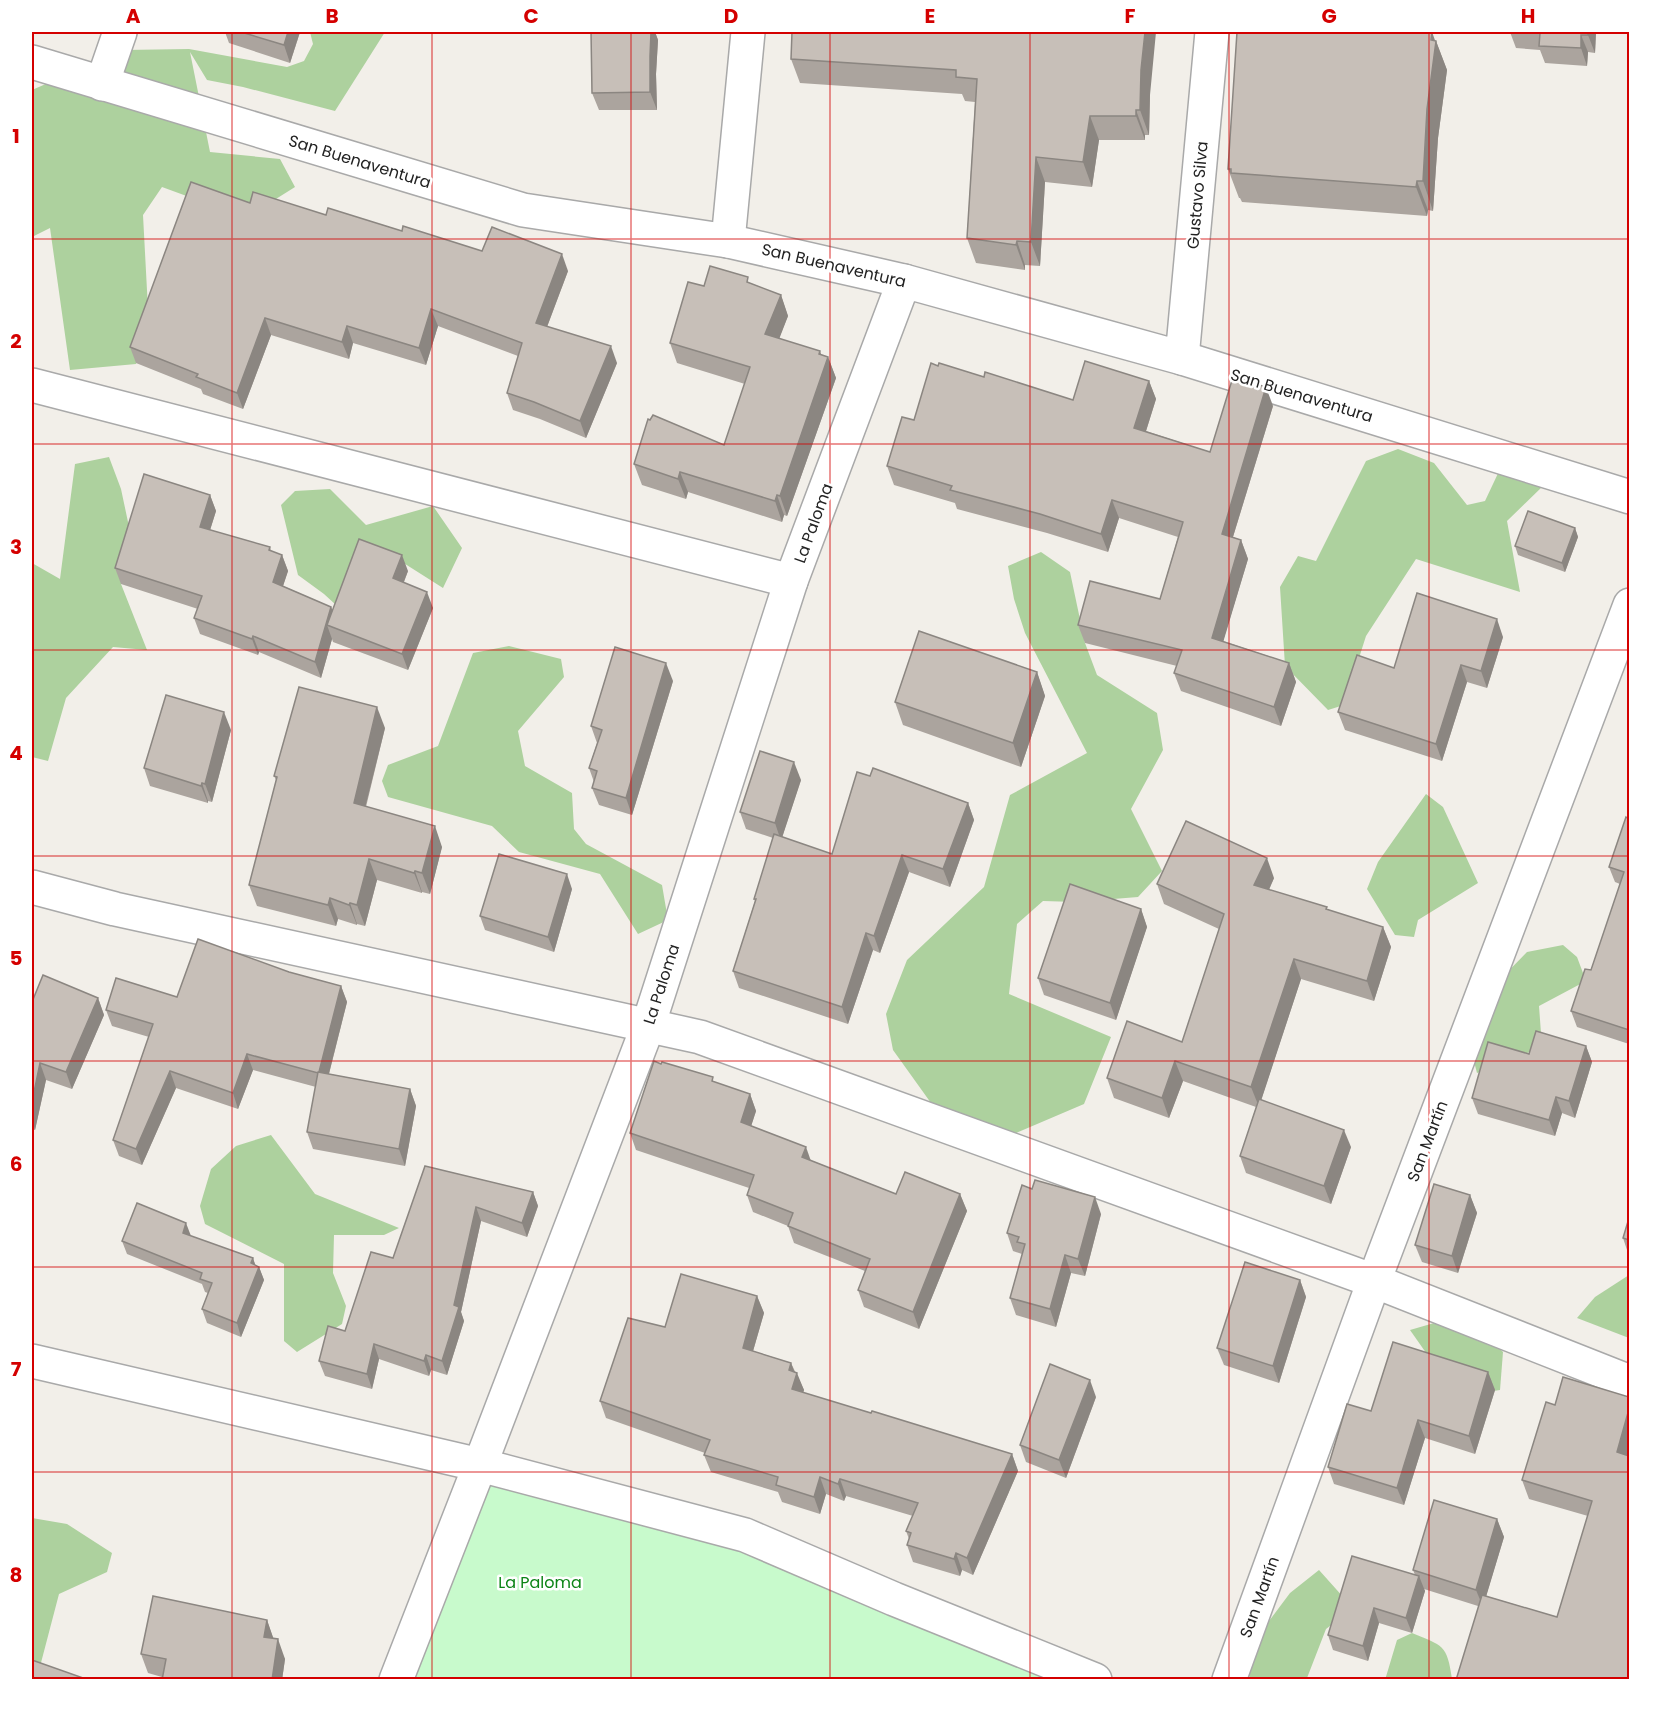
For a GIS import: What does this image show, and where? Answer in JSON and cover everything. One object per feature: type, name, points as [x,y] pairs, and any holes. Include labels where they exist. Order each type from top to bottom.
[{"type":"street","points":[[102,84],[120,32]]},
{"type":"street","points":[[728,241],[748,32]]},
{"type":"street","name":"Gustavo Silva","points":[[1182,358],[1212,32]]},
{"type":"street","name":"San Buenaventura","points":[[32,62],[523,210],[728,241],[904,280],[1182,358],[1629,497]]},
{"type":"street","name":"La Paloma","points":[[396,1680],[648,1026],[791,581],[904,280]]},
{"type":"street","points":[[32,385],[791,581]]},
{"type":"street","name":"San Martín","points":[[1229,1680],[1374,1281],[1629,604]]},
{"type":"street","points":[[32,887],[115,909],[700,1037],[1374,1281],[1629,1382]]},
{"type":"street","points":[[32,1361],[480,1465],[745,1535],[894,1599],[1095,1680]]},
{"type":"green space","points":[[310,32],[385,32],[335,111],[207,80],[190,52],[210,152],[280,159],[295,187],[260,209],[222,209],[162,187],[143,215],[149,328],[136,364],[70,370],[50,228],[32,237],[32,90],[124,50],[189,49],[287,67],[304,61],[313,44]]},
{"type":"green space","points":[[1398,449],[1434,463],[1467,505],[1485,501],[1501,467],[1543,486],[1507,521],[1520,592],[1416,559],[1366,636],[1344,705],[1328,710],[1285,666],[1280,587],[1298,556],[1316,561],[1366,461]]},
{"type":"green space","points":[[109,457],[121,489],[128,522],[130,555],[121,584],[147,650],[113,647],[66,698],[48,761],[32,757],[32,563],[60,579],[75,464]]},
{"type":"green space","points":[[330,489],[366,525],[433,506],[462,548],[443,588],[402,562],[336,605],[298,575],[281,505],[295,491]]},
{"type":"green space","points":[[1041,552],[1070,572],[1085,643],[1097,675],[1157,713],[1163,750],[1131,809],[1162,871],[1138,897],[1076,902],[1043,901],[1017,924],[1009,994],[1111,1037],[1084,1104],[1002,1139],[936,1110],[893,1050],[886,1014],[907,960],[984,887],[1010,795],[1087,753],[1025,633],[1014,599],[1008,566]]},
{"type":"green space","points":[[509,646],[561,659],[564,677],[518,731],[525,766],[572,793],[574,829],[586,844],[662,885],[668,920],[638,934],[600,874],[519,852],[492,826],[388,797],[382,781],[388,765],[438,746],[473,653]]},
{"type":"green space","points":[[1426,794],[1443,807],[1478,883],[1418,920],[1414,937],[1395,935],[1367,889],[1378,862]]},
{"type":"green space","points":[[1563,945],[1577,957],[1586,981],[1539,1006],[1542,1047],[1477,1073],[1464,1023],[1490,990],[1527,952]]},
{"type":"green space","points":[[271,1135],[315,1194],[399,1228],[384,1235],[334,1235],[333,1273],[346,1306],[342,1324],[297,1352],[284,1341],[284,1264],[205,1224],[200,1206],[211,1169],[236,1146]]},
{"type":"green space","points":[[1629,1275],[1629,1338],[1577,1318],[1595,1297]]},
{"type":"green space","points":[[1465,1314],[1503,1352],[1500,1390],[1466,1395],[1443,1377],[1410,1330]]},
{"type":"green space","name":"La Paloma","points":[[480,1465],[745,1535],[1095,1680],[396,1680]]},
{"type":"green space","points":[[32,1518],[67,1524],[112,1553],[107,1572],[59,1594],[37,1678],[32,1679]]},
{"type":"green space","points":[[1319,1570],[1353,1608],[1326,1629],[1307,1678],[1251,1679],[1240,1660],[1290,1593]]},
{"type":"green space","points":[[1412,1633],[1442,1648],[1448,1659],[1452,1679],[1385,1680],[1397,1640]]},
{"type":"building","points":[[241,32],[288,32],[284,45]]},
{"type":"building","points":[[591,32],[651,32],[650,92],[592,93]]},
{"type":"building","points":[[792,32],[1145,32],[1140,110],[1136,110],[1136,116],[1090,116],[1083,162],[1036,157],[1031,242],[1017,241],[1016,245],[967,238],[977,79],[956,77],[956,70],[791,59]]},
{"type":"building","points":[[1237,32],[1432,32],[1431,40],[1436,41],[1427,109],[1423,181],[1417,181],[1416,187],[1231,173],[1231,169],[1228,169]]},
{"type":"building","points":[[1524,32],[1588,32],[1588,35],[1581,35],[1581,48],[1539,46],[1540,33]]},
{"type":"building","points":[[191,182],[250,203],[253,192],[326,215],[328,208],[402,231],[403,226],[482,251],[492,227],[562,254],[536,323],[611,346],[580,421],[507,393],[522,343],[431,309],[419,348],[347,326],[342,342],[265,318],[237,393],[196,377],[198,374],[130,347]]},
{"type":"building","points":[[710,266],[748,277],[747,282],[781,295],[765,334],[820,351],[819,354],[828,357],[780,496],[777,495],[775,501],[680,472],[678,479],[634,464],[648,419],[650,420],[653,415],[724,445],[750,367],[670,343],[688,282],[704,286]]},
{"type":"building","points":[[1085,361],[1149,381],[1134,428],[1210,452],[1233,377],[1266,387],[1222,534],[1241,540],[1212,638],[1289,663],[1274,707],[1174,673],[1182,650],[1078,625],[1090,581],[1160,599],[1183,522],[1112,500],[1101,534],[1040,514],[950,490],[952,486],[887,466],[902,417],[914,420],[931,363],[938,366],[939,363],[984,377],[985,372],[1073,400]]},
{"type":"building","points":[[144,474],[210,495],[200,527],[270,547],[269,550],[282,555],[273,582],[331,607],[315,662],[253,636],[252,639],[194,618],[202,596],[115,568]]},
{"type":"building","points":[[1528,511],[1575,528],[1562,563],[1515,546]]},
{"type":"building","points":[[359,539],[402,555],[393,578],[427,592],[402,654],[327,625]]},
{"type":"building","points":[[1417,593],[1497,619],[1481,671],[1461,665],[1436,744],[1338,712],[1357,655],[1394,668]]},
{"type":"building","points":[[919,631],[1037,672],[1013,743],[895,702]]},
{"type":"building","points":[[615,647],[666,663],[626,798],[592,788],[597,771],[589,768],[602,730],[591,726]]},
{"type":"building","points":[[299,687],[377,707],[354,803],[435,826],[422,873],[415,871],[414,873],[369,859],[357,905],[350,903],[349,905],[330,898],[328,905],[249,885],[277,777],[274,776]]},
{"type":"building","points":[[166,695],[224,712],[205,784],[202,783],[201,786],[144,768]]},
{"type":"building","points":[[760,751],[794,762],[775,823],[740,812]]},
{"type":"building","points":[[873,768],[968,803],[943,869],[902,855],[874,936],[866,933],[842,1007],[733,971],[774,834],[832,854],[857,772],[870,776]]},
{"type":"building","points":[[1626,817],[1629,819],[1629,1030],[1571,1011],[1585,969],[1591,970],[1624,872],[1609,867]]},
{"type":"building","points":[[1186,821],[1267,858],[1254,885],[1383,927],[1367,981],[1294,959],[1251,1087],[1175,1061],[1162,1098],[1107,1078],[1127,1021],[1182,1042],[1224,914],[1157,884]]},
{"type":"building","points":[[499,854],[567,874],[548,937],[480,916]]},
{"type":"building","points":[[1070,884],[1141,909],[1110,1003],[1038,978]]},
{"type":"building","points":[[198,939],[289,972],[341,986],[319,1072],[247,1054],[233,1093],[170,1071],[136,1149],[113,1140],[153,1024],[106,1010],[116,978],[177,997]]},
{"type":"building","points":[[43,975],[98,998],[66,1072],[40,1063],[32,1102],[32,1002]]},
{"type":"building","points":[[1536,1031],[1586,1046],[1569,1101],[1556,1097],[1549,1120],[1472,1098],[1488,1042],[1529,1054]]},
{"type":"building","points":[[654,1061],[713,1077],[712,1081],[750,1094],[741,1122],[806,1147],[802,1157],[896,1194],[905,1172],[960,1194],[913,1312],[858,1290],[870,1259],[788,1226],[793,1213],[747,1195],[754,1175],[630,1133]]},
{"type":"building","points":[[318,1072],[410,1089],[399,1149],[307,1132]]},
{"type":"building","points":[[1259,1099],[1344,1130],[1324,1186],[1240,1156]]},
{"type":"building","points":[[425,1166],[533,1192],[522,1223],[476,1207],[454,1305],[459,1307],[442,1361],[426,1355],[424,1361],[374,1344],[367,1374],[319,1361],[328,1326],[345,1331],[371,1252],[393,1258]]},
{"type":"building","points":[[1035,1180],[1095,1197],[1078,1259],[1065,1255],[1050,1309],[1010,1298],[1025,1244],[1017,1242],[1019,1237],[1007,1233],[1022,1185],[1032,1189]]},
{"type":"building","points":[[1434,1184],[1470,1195],[1452,1256],[1415,1245]]},
{"type":"building","points":[[137,1203],[186,1223],[183,1233],[253,1258],[251,1263],[259,1267],[237,1323],[202,1309],[212,1283],[200,1279],[202,1273],[122,1241]]},
{"type":"building","points":[[1629,1218],[1629,1240],[1623,1238]]},
{"type":"building","points":[[1245,1262],[1300,1280],[1273,1366],[1217,1348]]},
{"type":"building","points":[[681,1274],[757,1296],[743,1348],[791,1363],[789,1370],[797,1373],[792,1389],[1012,1454],[967,1558],[956,1553],[954,1559],[907,1545],[911,1533],[906,1531],[918,1503],[840,1479],[838,1484],[820,1477],[814,1497],[776,1485],[778,1477],[704,1455],[710,1440],[600,1401],[628,1318],[665,1327]]},
{"type":"building","points":[[1393,1342],[1488,1372],[1469,1436],[1418,1420],[1397,1488],[1328,1467],[1347,1404],[1371,1411]]},
{"type":"building","points":[[1050,1364],[1090,1380],[1059,1460],[1020,1445]]},
{"type":"building","points":[[1563,1377],[1629,1397],[1629,1409],[1617,1452],[1629,1456],[1629,1680],[1456,1680],[1482,1595],[1557,1617],[1592,1501],[1522,1480],[1546,1402],[1555,1405]]},
{"type":"building","points":[[1434,1500],[1497,1519],[1476,1590],[1413,1570]]},
{"type":"building","points":[[1352,1556],[1419,1576],[1406,1618],[1374,1608],[1363,1646],[1328,1635]]},
{"type":"building","points":[[153,1596],[267,1620],[264,1637],[278,1639],[272,1680],[162,1680],[166,1659],[141,1654]]},
{"type":"building","points":[[32,1660],[86,1679],[86,1680],[32,1680]]}]
